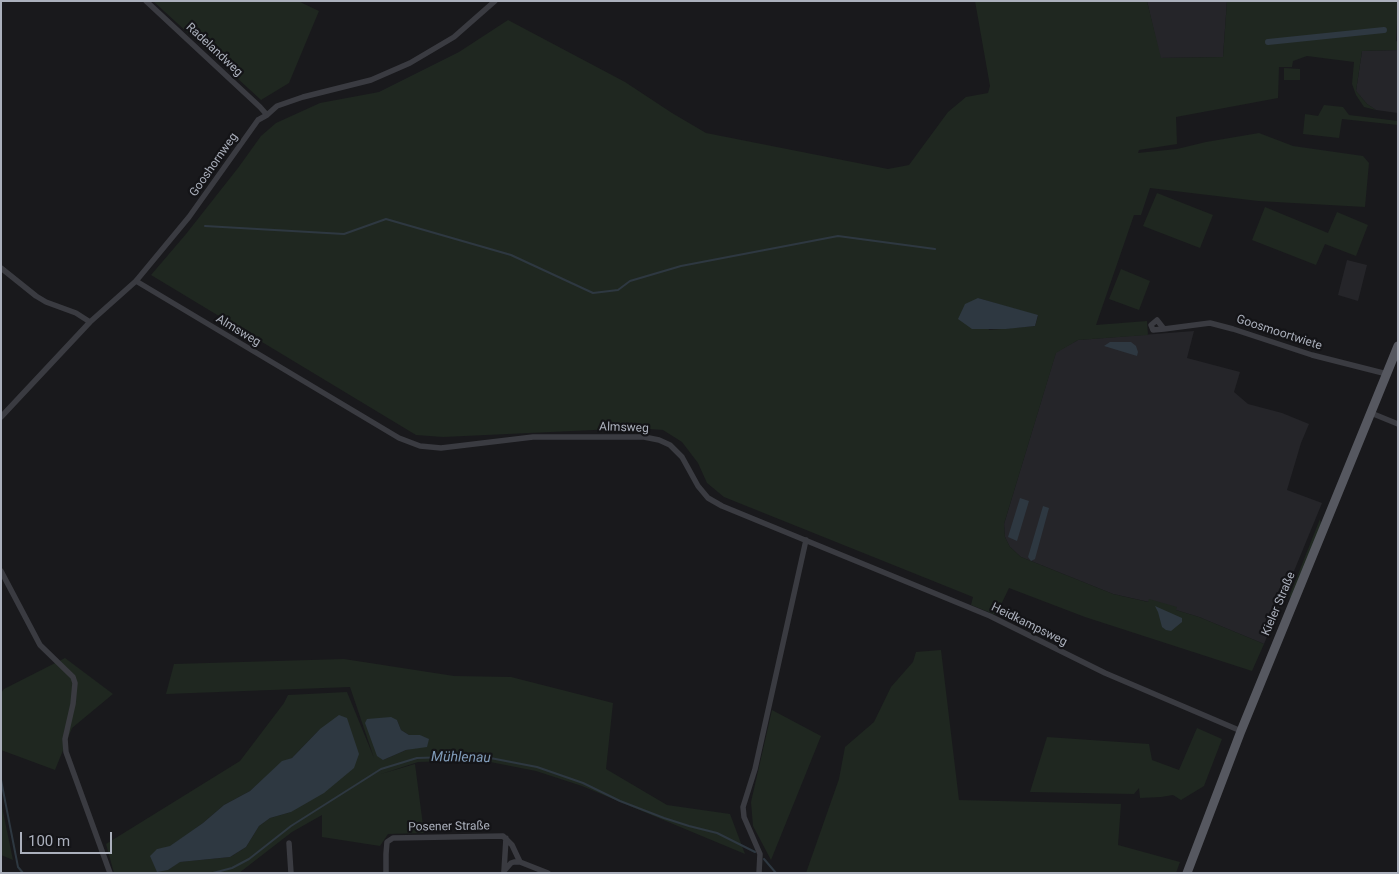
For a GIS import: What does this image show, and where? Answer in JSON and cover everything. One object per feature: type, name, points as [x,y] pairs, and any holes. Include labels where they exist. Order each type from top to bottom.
[{"type":"main road","name":"Kieler Straße","points":[[1187,873],[1241,731],[1398,346]]},
{"type":"street","name":"Radelandweg","points":[[146,1],[267,115]]},
{"type":"street","name":"Gooshornweg","points":[[1,417],[90,322],[136,281],[188,217],[258,120],[278,106],[294,100],[371,80],[410,63],[454,37],[495,1]]},
{"type":"street","points":[[1,268],[36,296],[46,302],[76,313],[90,322]]},
{"type":"street","name":"Almsweg","points":[[136,281],[399,438],[420,446],[441,448],[532,437],[644,437],[658,440],[670,445],[682,457],[698,486],[708,498],[722,506],[806,540]]},
{"type":"street","name":"Goosmoortwiete","points":[[1164,329],[1210,323],[1312,355],[1387,374]]},
{"type":"street","points":[[1371,413],[1398,424]]},
{"type":"street","points":[[759,873],[760,854],[744,818],[743,807],[755,769],[806,540]]},
{"type":"street","name":"Heidkampsweg","points":[[806,540],[990,616],[1105,673],[1241,731]]},
{"type":"street","points":[[1,571],[40,645],[73,677],[75,682],[73,704],[65,739],[66,752],[110,873]]},
{"type":"street","name":"Posener Straße","points":[[386,873],[387,842],[393,838],[497,835],[506,838],[512,844],[520,862]]},
{"type":"street","points":[[504,872],[506,838]]},
{"type":"street","points":[[289,843],[291,873]]},
{"type":"street","points":[[504,872],[511,863],[520,862],[548,873]]},
{"type":"shaded area","points":[[153,1],[298,1],[319,11],[289,83],[261,100]]},
{"type":"shaded area","points":[[975,1],[1147,1],[1161,58],[1223,57],[1227,1],[1398,1],[1396,41],[1398,42],[1398,50],[1362,51],[1356,91],[1367,104],[1376,110],[1364,107],[1356,95],[1352,84],[1354,62],[1307,56],[1293,61],[1292,67],[1279,67],[1278,98],[1176,117],[1177,144],[1139,150],[1138,153],[1177,149],[1259,133],[1293,146],[1363,156],[1369,163],[1365,207],[1258,201],[1150,188],[1141,215],[1134,215],[1096,325],[1147,321],[1148,335],[1078,340],[1056,353],[1004,524],[1005,537],[1010,547],[1021,557],[1113,594],[1148,602],[1149,599],[1177,607],[1176,610],[1199,617],[1264,644],[1252,671],[1085,617],[1009,588],[996,615],[971,605],[973,597],[724,497],[707,483],[698,463],[682,442],[663,430],[637,428],[443,437],[416,435],[151,275],[186,234],[261,136],[276,123],[320,103],[379,92],[459,52],[508,20],[625,82],[706,133],[888,169],[909,165],[948,112],[966,97],[988,93],[990,86]],"holes":[[[978,298],[1038,316],[1035,326],[989,330]]]},
{"type":"shaded area","points":[[1147,1],[1227,1],[1223,57],[1160,58]]},
{"type":"shaded area","points":[[1398,50],[1398,113],[1376,110],[1367,104],[1356,91],[1362,51]]},
{"type":"shaded area","points":[[1284,68],[1300,69],[1300,80],[1284,80]]},
{"type":"shaded area","points":[[1324,105],[1343,107],[1349,115],[1398,121],[1398,125],[1342,119],[1339,138],[1303,134],[1305,114],[1318,116]]},
{"type":"shaded area","points":[[1157,193],[1213,215],[1200,248],[1143,226]]},
{"type":"shaded area","points":[[1265,207],[1328,233],[1337,212],[1368,225],[1356,256],[1325,244],[1316,265],[1252,240]]},
{"type":"shaded area","points":[[1347,260],[1367,265],[1358,301],[1338,295]]},
{"type":"shaded area","points":[[1121,269],[1150,281],[1139,310],[1109,299]]},
{"type":"shaded area","points":[[978,298],[1038,315],[1035,326],[1006,329],[972,329],[958,319],[965,304]]},
{"type":"shaded area","points":[[1194,331],[1187,358],[1240,372],[1234,392],[1248,404],[1282,413],[1309,424],[1301,443],[1287,490],[1322,503],[1264,644],[1199,617],[1149,602],[1113,594],[1021,557],[1010,547],[1005,537],[1004,524],[1056,352],[1078,340]]},
{"type":"shaded area","points":[[1110,342],[1131,342],[1136,346],[1137,356],[1104,346]]},
{"type":"shaded area","points":[[1020,498],[1029,501],[1017,541],[1008,537]]},
{"type":"shaded area","points":[[1043,506],[1049,508],[1035,559],[1031,561],[1028,557]]},
{"type":"shaded area","points":[[1320,519],[1321,524],[1292,598],[1289,597]]},
{"type":"shaded area","points":[[1155,606],[1182,618],[1182,622],[1171,631],[1166,630],[1162,627]]},
{"type":"shaded area","points":[[941,650],[959,800],[1121,804],[1118,845],[1180,862],[1176,873],[806,873],[839,779],[845,747],[874,722],[891,687],[913,662],[916,652]]},
{"type":"shaded area","points":[[65,658],[113,694],[72,728],[55,770],[1,750],[1,693],[4,689]]},
{"type":"shaded area","points":[[344,659],[454,676],[511,677],[613,703],[606,769],[667,805],[730,814],[745,854],[582,786],[536,771],[480,760],[418,762],[381,774],[415,764],[424,833],[388,834],[380,846],[322,837],[322,815],[292,832],[239,873],[114,873],[106,844],[240,761],[288,695],[347,692],[374,758],[350,687],[166,694],[174,664]],"holes":[[[397,720],[401,730],[409,735],[420,735],[427,746],[406,750],[383,760]],[[320,729],[291,812],[270,818],[259,826],[246,847],[230,857],[179,862],[168,870],[157,849],[170,847],[224,805],[250,791],[282,762],[292,758]]]},
{"type":"shaded area","points":[[772,710],[821,736],[771,860],[753,826],[751,802]]},
{"type":"shaded area","points":[[339,715],[347,718],[359,754],[354,768],[324,793],[291,812],[270,818],[259,826],[246,847],[230,857],[180,862],[168,870],[157,872],[150,856],[157,849],[170,846],[203,823],[224,805],[250,791],[282,761],[292,758],[320,729]]},
{"type":"shaded area","points":[[391,717],[397,720],[401,730],[409,735],[420,735],[429,739],[427,747],[406,750],[383,760],[377,756],[365,723],[367,719]]},
{"type":"shaded area","points":[[1197,728],[1222,739],[1204,786],[1181,800],[1173,795],[1140,798],[1139,788],[1134,794],[1030,792],[1047,737],[1149,744],[1152,760],[1179,770]]},
{"type":"shaded area","points":[[1,802],[13,860],[1,855]]},
{"type":"waterway","points":[[1268,42],[1384,30]]},
{"type":"waterway","points":[[205,226],[344,234],[386,219],[511,255],[593,293],[618,290],[630,281],[681,266],[838,236],[935,249]]},
{"type":"waterway","name":"Mühlenau","points":[[213,873],[232,868],[249,859],[291,826],[381,769],[417,758],[480,756],[537,767],[583,783],[620,801],[664,818],[717,833],[755,852]]},
{"type":"waterway","name":"Mühlenau","points":[[1,780],[18,867],[23,873]]},
{"type":"waterway","name":"Mühlenau","points":[[764,859],[776,873]]}]
